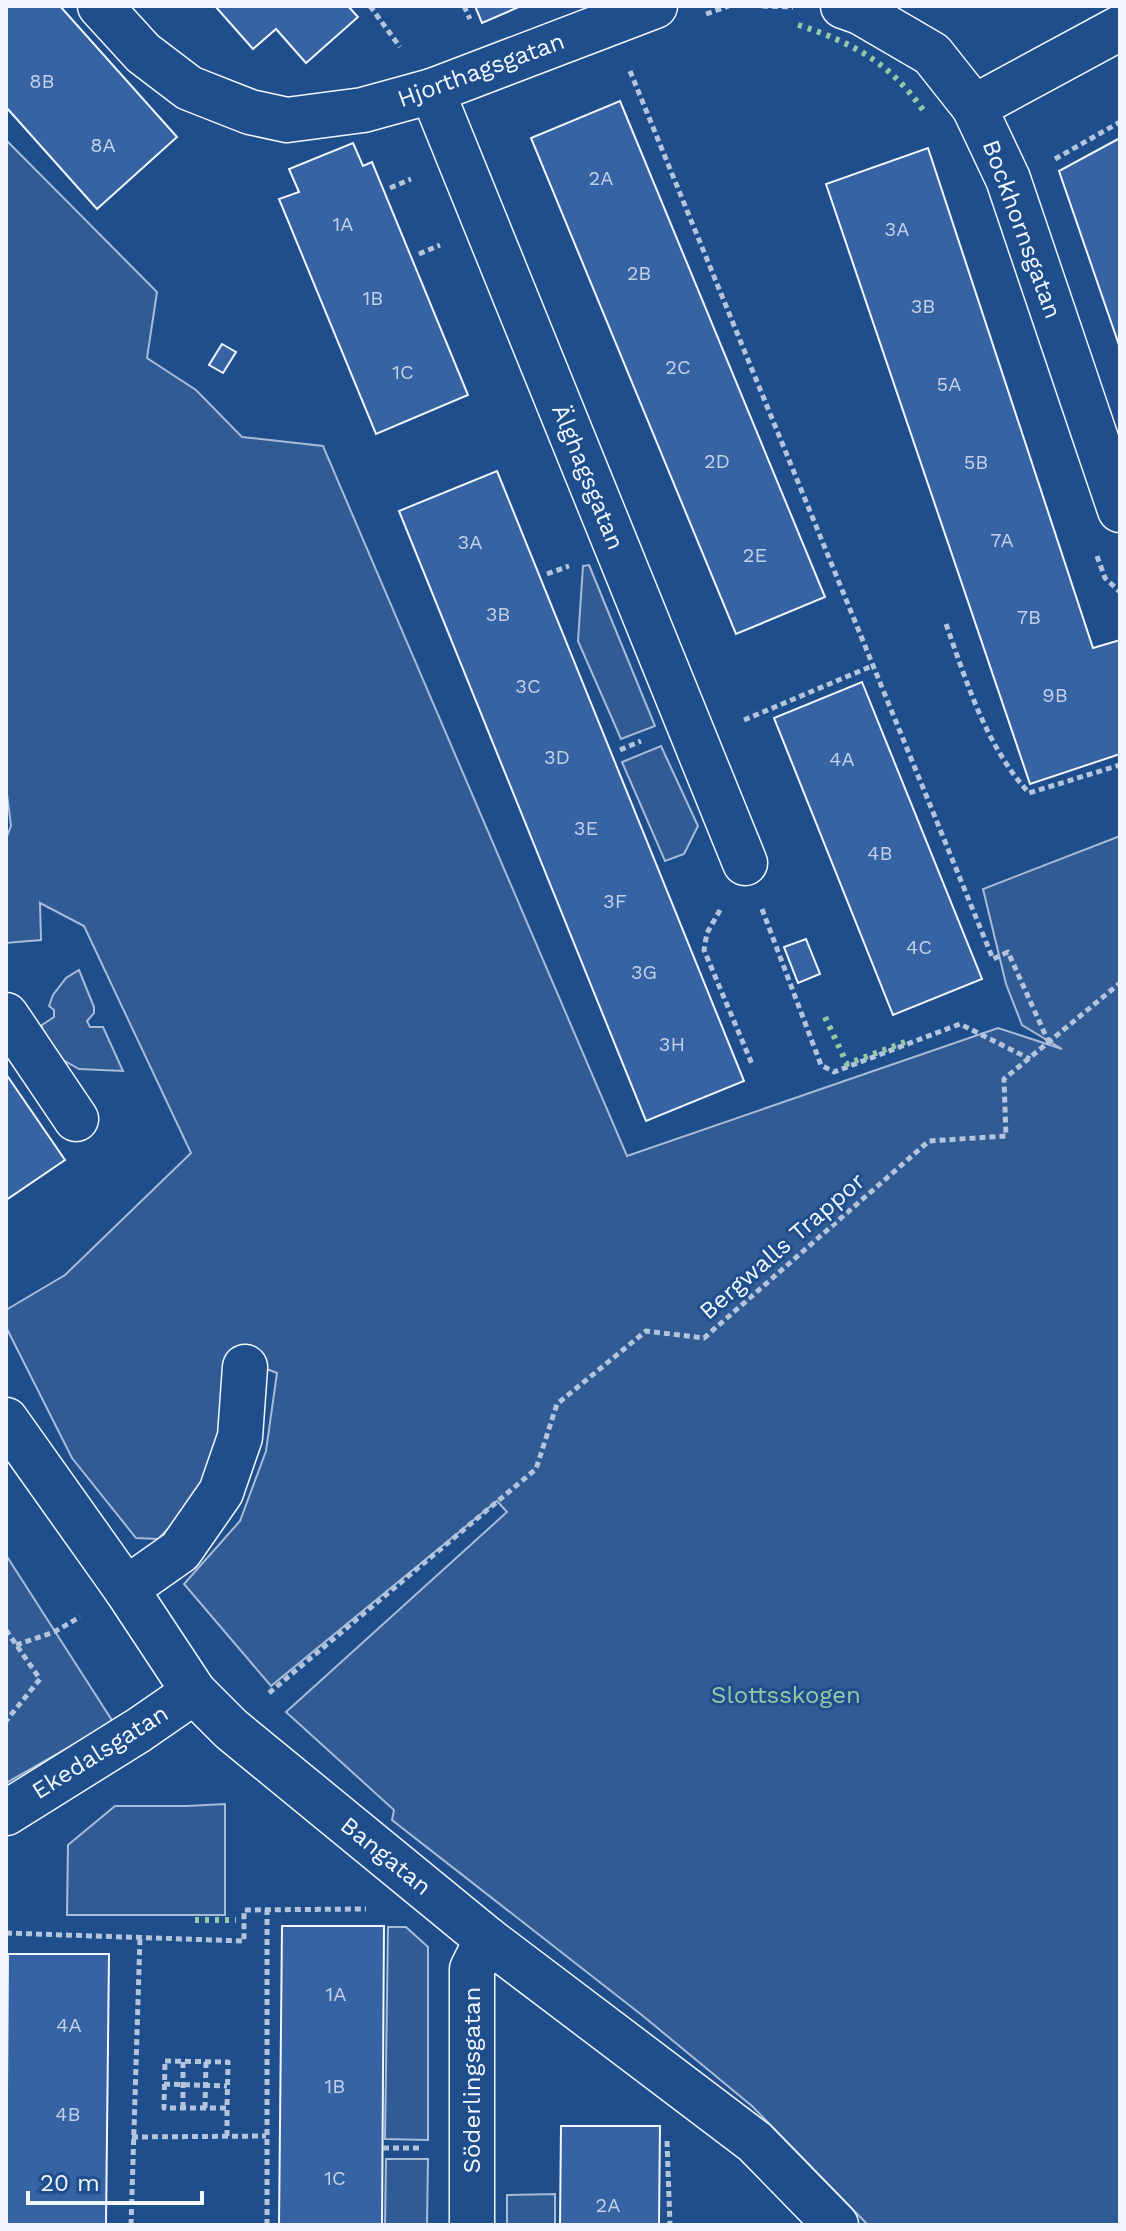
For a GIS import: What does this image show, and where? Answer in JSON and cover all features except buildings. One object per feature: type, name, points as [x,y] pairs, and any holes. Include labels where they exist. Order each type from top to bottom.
[{"type":"street","name":"Hjorthagsgatan","points":[[100,6],[143,53],[189,88],[250,112],[287,120],[363,110],[432,91],[655,6]]},
{"type":"street","points":[[843,6],[860,12],[932,54],[974,107],[1120,28]]},
{"type":"street","points":[[1116,6],[1120,12]]},
{"type":"street","name":"Älghagsgatan","points":[[432,91],[745,863]]},
{"type":"street","name":"Bockhornsgatan","points":[[974,107],[1008,179],[1120,510]]},
{"type":"street","points":[[6,1015],[76,1119]]},
{"type":"street","points":[[126,1589],[180,1551],[221,1492],[240,1437],[245,1367]]},
{"type":"street","name":"Bangatan","points":[[6,1420],[126,1589],[194,1692],[231,1729],[487,1939],[755,2142],[836,2225]]},
{"type":"street","name":"Ekedalsgatan","points":[[6,1813],[194,1692]]},
{"type":"street","name":"Söderlingsgatan","points":[[472,2225],[472,1969],[487,1939]]},
{"type":"path","points":[[370,6],[406,56]]},
{"type":"path","points":[[624,59],[993,959],[1008,952],[1049,1043]]},
{"type":"path","points":[[946,624],[979,717],[1018,781],[1029,793],[1120,765]]},
{"type":"path","points":[[695,741],[872,666]]},
{"type":"path","points":[[745,863],[821,1065],[834,1072],[960,1024],[1030,1059]]},
{"type":"path","points":[[745,863],[707,933],[704,950],[752,1064]]},
{"type":"path","name":"Bergwalls Trappor","points":[[272,1690],[536,1469],[557,1404],[646,1331],[704,1338],[929,1141],[1006,1136],[1004,1079],[1120,983]]},
{"type":"path","points":[[16,1645],[54,1632],[126,1589]]},
{"type":"path","points":[[6,1630],[40,1679],[6,1721]]},
{"type":"path","points":[[6,1933],[244,1941],[244,1910],[369,1909]]},
{"type":"path","points":[[267,1910],[267,2225]]},
{"type":"path","points":[[131,2225],[140,1937]]},
{"type":"path","points":[[227,2108],[164,2108],[165,2061],[228,2062],[227,2136]]},
{"type":"path","points":[[183,2062],[183,2108]]},
{"type":"path","points":[[205,2108],[206,2062]]},
{"type":"path","points":[[164,2084],[228,2086]]},
{"type":"path","points":[[666,2126],[670,2225]]},
{"type":"path","points":[[132,2137],[266,2136]]},
{"type":"path","points":[[383,2148],[424,2148]]},
{"type":"shaded area","name":"Slottsskogen","points":[[6,140],[157,292],[147,358],[196,390],[242,437],[323,446],[627,1156],[998,1028],[1062,1049],[1022,1025],[1006,984],[983,889],[1120,836],[1120,2225],[868,2225],[752,2106],[643,2016],[392,1820],[394,1810],[286,1712],[507,1512],[497,1501],[271,1686],[184,1584],[240,1521],[266,1451],[277,1373],[235,1357],[219,1454],[191,1505],[158,1539],[136,1538],[72,1458],[6,1327],[6,1310],[65,1275],[191,1153],[84,926],[40,903],[41,940],[6,943],[6,839],[11,826],[6,786]]},
{"type":"shaded area","points":[[589,565],[655,726],[621,739],[578,641],[583,566]]},
{"type":"shaded area","points":[[661,746],[698,826],[684,854],[665,861],[622,762]]},
{"type":"shaded area","points":[[79,970],[94,1007],[94,1013],[87,1021],[90,1027],[103,1027],[123,1071],[79,1069],[63,1060],[42,1034],[42,1025],[54,1017],[54,1010],[49,1006],[53,995],[66,978]]},
{"type":"shaded area","points":[[6,1555],[113,1722],[6,1783]]},
{"type":"shaded area","points":[[225,1804],[225,1915],[67,1915],[68,1845],[115,1806]]},
{"type":"shaded area","points":[[388,1927],[406,1927],[428,1947],[428,2140],[385,2139]]},
{"type":"shaded area","points":[[386,2159],[428,2159],[427,2225],[385,2225]]},
{"type":"shaded area","points":[[555,2194],[555,2225],[507,2225],[507,2195]]},
{"type":"hedge","points":[[798,25],[836,39],[868,56],[897,79],[923,110]]},
{"type":"hedge","points":[[825,1017],[847,1064],[905,1042]]},
{"type":"hedge","points":[[195,1920],[236,1920]]}]
